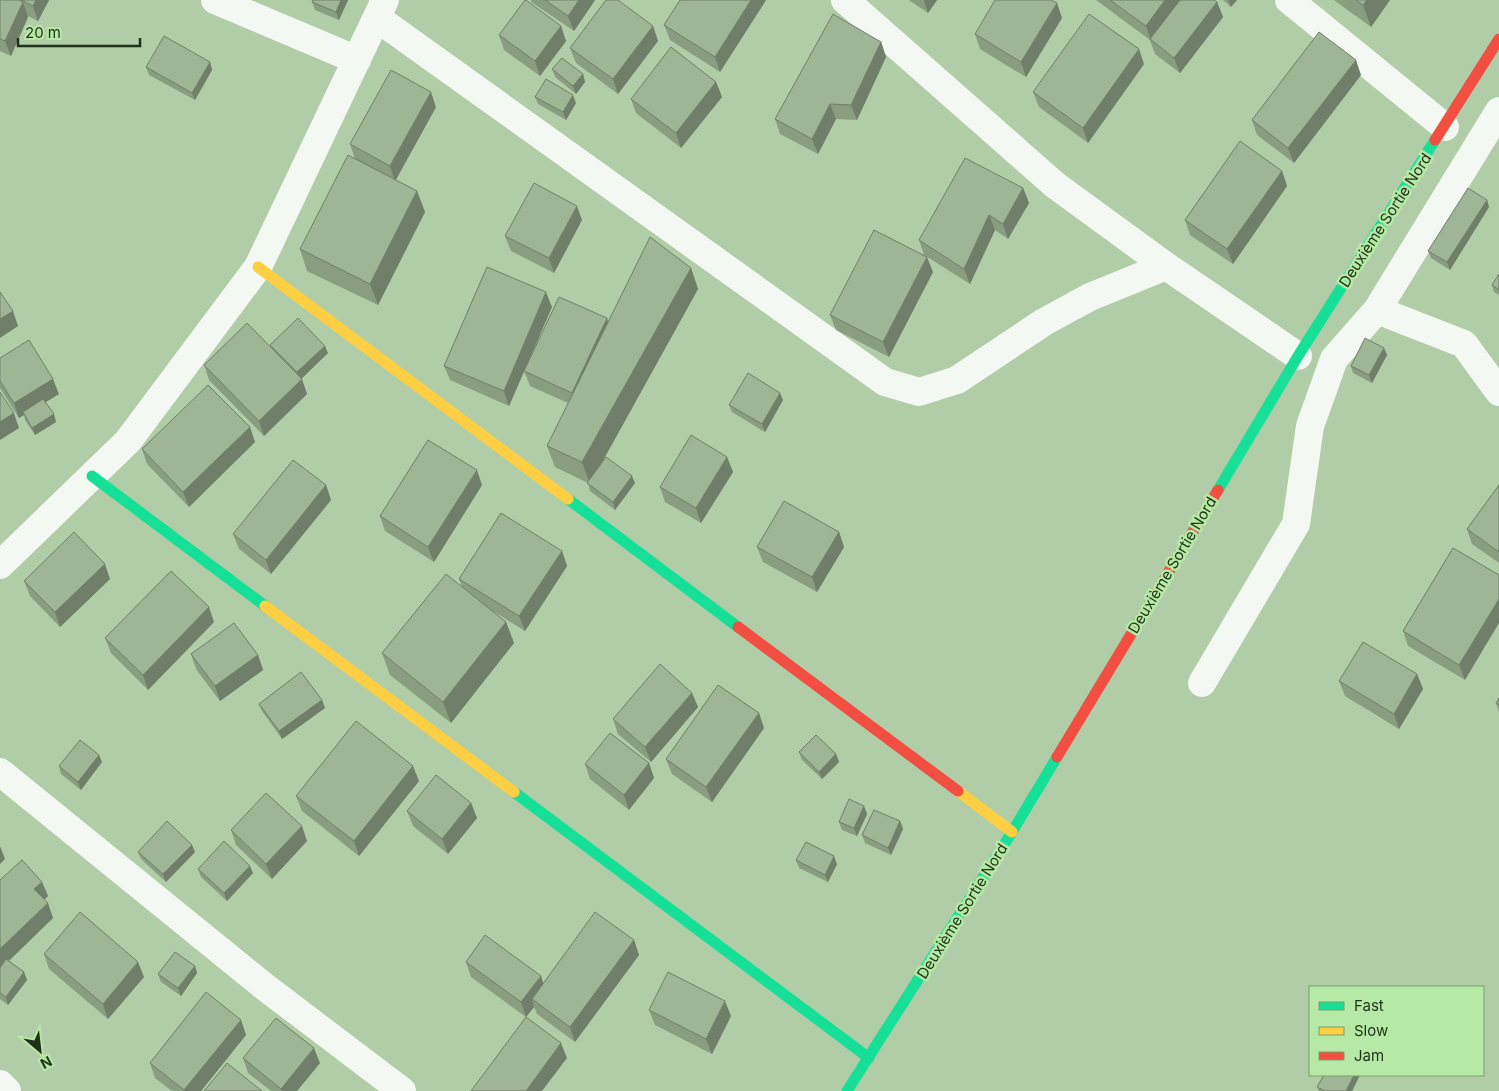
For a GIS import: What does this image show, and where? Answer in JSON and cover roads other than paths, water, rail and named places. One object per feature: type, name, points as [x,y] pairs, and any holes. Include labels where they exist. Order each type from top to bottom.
[{"type":"street","points":[[215,0],[357,60]]},
{"type":"street","points":[[846,0],[1055,185],[1166,266],[1298,356]]},
{"type":"street","points":[[1290,0],[1445,127]]},
{"type":"street","points":[[0,565],[128,441],[258,267],[381,9],[885,382],[920,392],[957,380],[1044,322],[1090,297],[1166,266]]},
{"type":"street","name":"Deuxième Sortie Nord","points":[[847,1091],[1012,832],[1298,356],[1445,127],[1499,39]]},
{"type":"street","points":[[1202,682],[1296,524],[1310,426],[1334,359],[1377,310],[1499,111]]},
{"type":"street","points":[[258,267],[1012,832]]},
{"type":"street","points":[[1377,310],[1464,344],[1499,392]]},
{"type":"street","points":[[92,476],[869,1058]]},
{"type":"street","points":[[0,772],[265,988],[402,1091]]},
{"type":"street","points":[[0,1084],[7,1091]]}]
